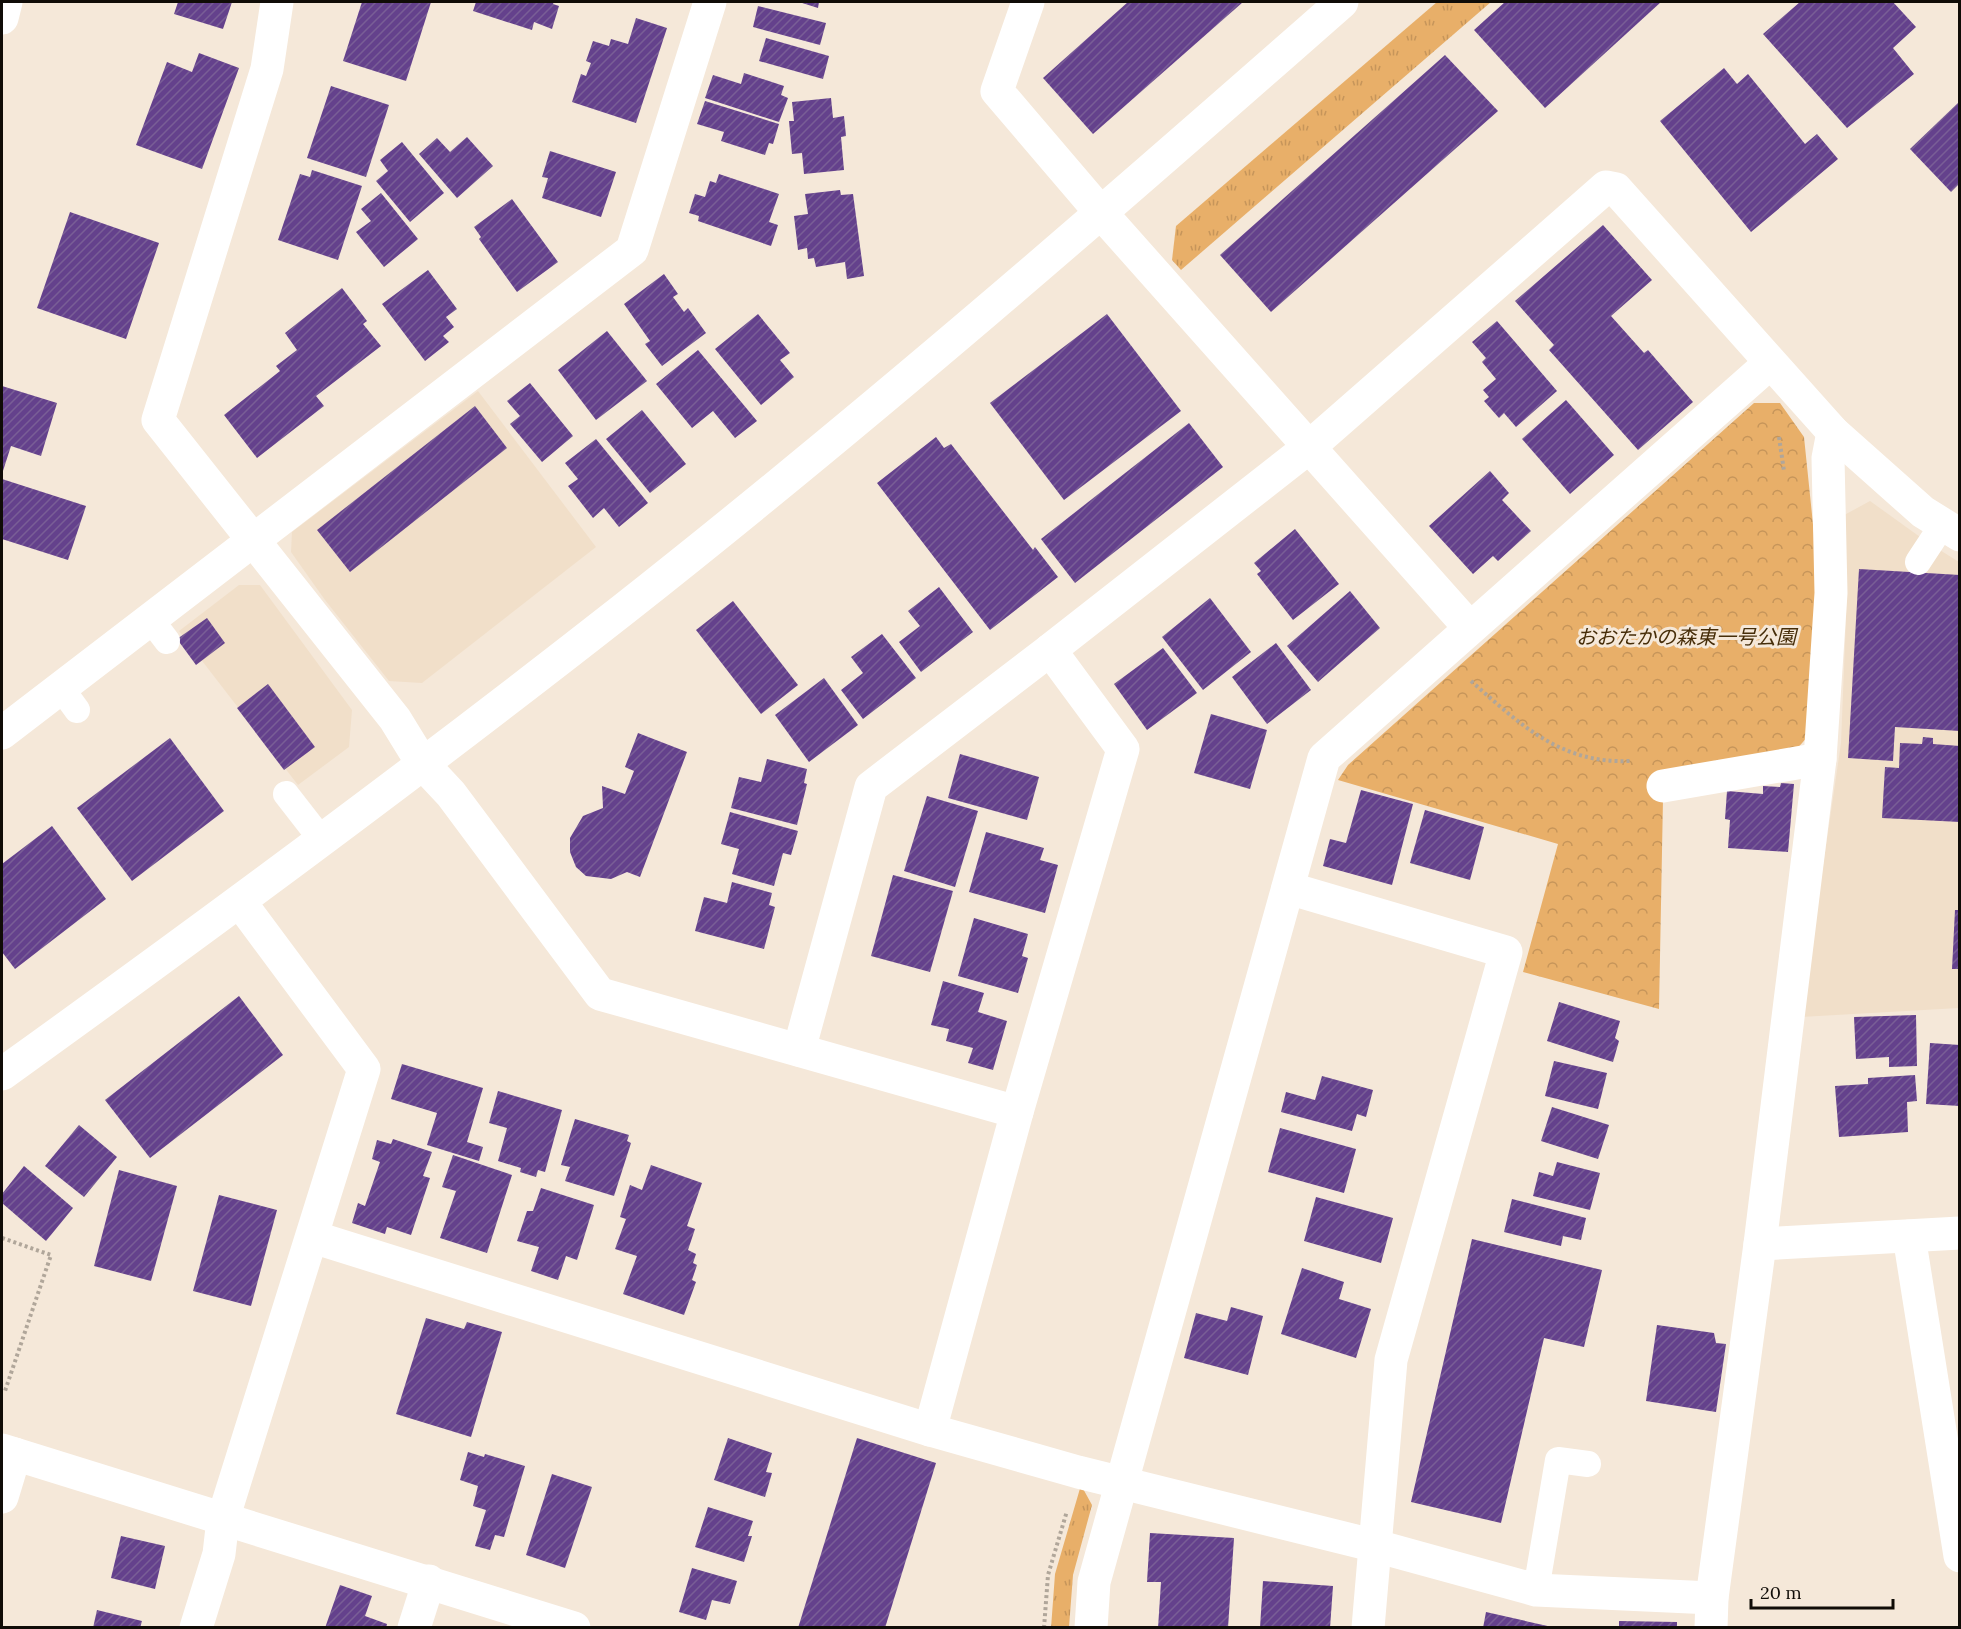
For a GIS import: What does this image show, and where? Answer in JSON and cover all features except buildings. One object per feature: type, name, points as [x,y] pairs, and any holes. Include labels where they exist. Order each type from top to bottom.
[{"type":"street","points":[[2,18],[6,2]]},
{"type":"street","points":[[277,2],[267,69],[158,420],[395,719],[423,763],[451,794],[600,994],[1017,1112]]},
{"type":"street","points":[[2,733],[69,699],[159,630],[254,542],[632,250],[710,2]]},
{"type":"street","points":[[1028,2],[997,91],[1308,448],[1470,628]]},
{"type":"street","points":[[2,1074],[240,902],[709,540],[1102,214],[1342,2]]},
{"type":"street","points":[[799,1050],[871,787],[1308,448],[1606,187],[1616,189],[1823,421],[1923,512],[1951,530]]},
{"type":"street","points":[[1091,1628],[1095,1582],[1121,1483],[1324,758],[1770,363]]},
{"type":"street","points":[[313,1237],[930,1430],[1121,1483],[1376,1546],[1536,1590],[1711,1613],[1760,1244],[1820,759],[1831,593],[1828,458],[1823,421]]},
{"type":"street","points":[[930,1430],[1017,1112],[1123,749],[1050,650]]},
{"type":"street","points":[[1663,786],[1820,759]]},
{"type":"street","points":[[1288,888],[1506,952],[1390,1360],[1368,1628]]},
{"type":"street","points":[[196,1628],[219,1554],[223,1519],[364,1069],[240,902]]},
{"type":"street","points":[[1760,1244],[1959,1233]]},
{"type":"street","points":[[1909,1236],[1959,1556]]},
{"type":"street","points":[[2,1497],[8,1452],[429,1581],[574,1628]]},
{"type":"street","points":[[414,1628],[429,1581]]},
{"type":"lane","points":[[1918,562],[1951,530]]},
{"type":"lane","points":[[286,794],[321,839]]},
{"type":"lane","points":[[1536,1590],[1558,1460],[1588,1464]]},
{"type":"path","points":[[1785,482],[1779,437],[1823,421]]},
{"type":"path","points":[[1465,676],[1517,722],[1548,744],[1583,756],[1616,762],[1639,761]]},
{"type":"path","points":[[2,1238],[51,1255],[5,1390]]},
{"type":"shaded area","points":[[478,391],[596,547],[422,683],[389,681],[325,600],[291,552],[292,532]]},
{"type":"shaded area","points":[[1870,501],[1959,562],[1959,1008],[1801,1017],[1841,743],[1847,593],[1837,519]]},
{"type":"shaded area","points":[[239,585],[260,585],[352,710],[349,747],[298,785],[179,631]]},
{"type":"green space","points":[[1437,2],[1491,2],[1181,270],[1172,260],[1176,226]]},
{"type":"green space","name":"おおたかの森東一号公園","points":[[1754,403],[1780,403],[1804,437],[1820,592],[1811,733],[1794,752],[1663,799],[1659,1009],[1523,972],[1558,844],[1338,780],[1348,765]]},
{"type":"green space","points":[[1081,1485],[1092,1505],[1073,1575],[1069,1627],[1051,1628],[1055,1574]]}]
